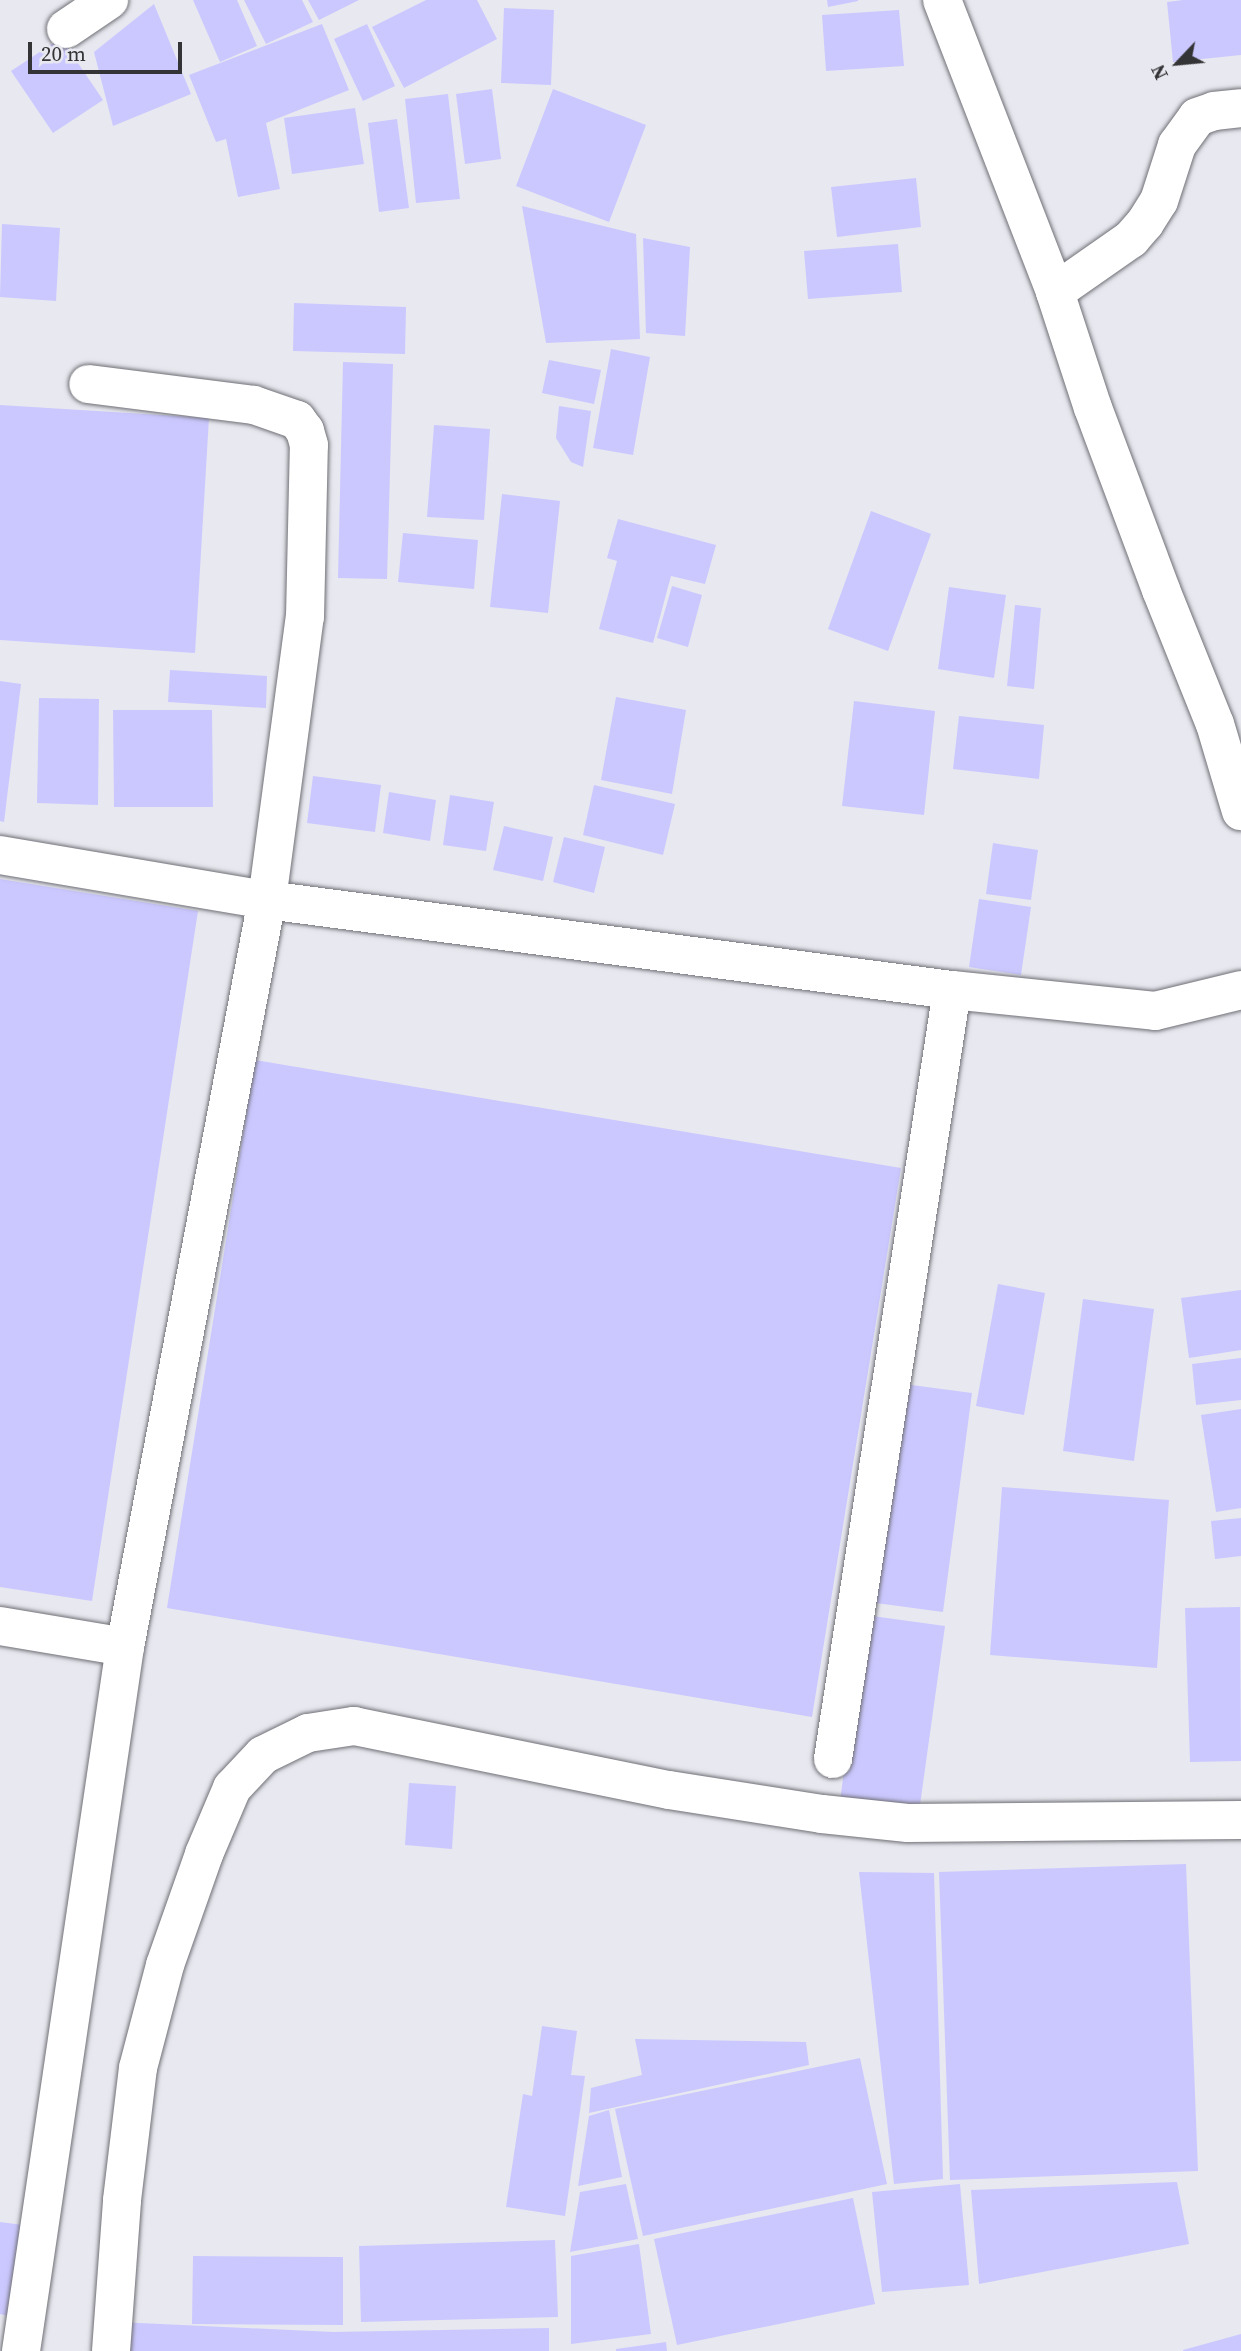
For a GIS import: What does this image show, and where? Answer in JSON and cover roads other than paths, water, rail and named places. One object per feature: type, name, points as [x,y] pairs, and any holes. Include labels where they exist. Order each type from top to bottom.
[{"type":"street","points":[[66,29],[109,0]]},
{"type":"street","points":[[942,0],[1055,292],[1093,408],[1215,724],[1241,811]]},
{"type":"street","points":[[1055,292],[1131,239],[1145,223],[1159,201],[1177,145],[1197,117],[1214,111],[1241,108]]},
{"type":"street","points":[[20,2351],[125,1647],[267,900],[305,617],[309,444],[305,431],[297,420],[254,405],[88,384]]},
{"type":"street","points":[[0,855],[267,900],[953,990],[1155,1011],[1241,990]]},
{"type":"street","points":[[832,1759],[953,990]]},
{"type":"street","points":[[0,1626],[125,1647]]},
{"type":"street","points":[[111,2351],[122,2200],[138,2068],[165,1965],[204,1854],[232,1788],[263,1755],[308,1733],[354,1726],[669,1790],[822,1814],[908,1823],[1241,1820]]}]
